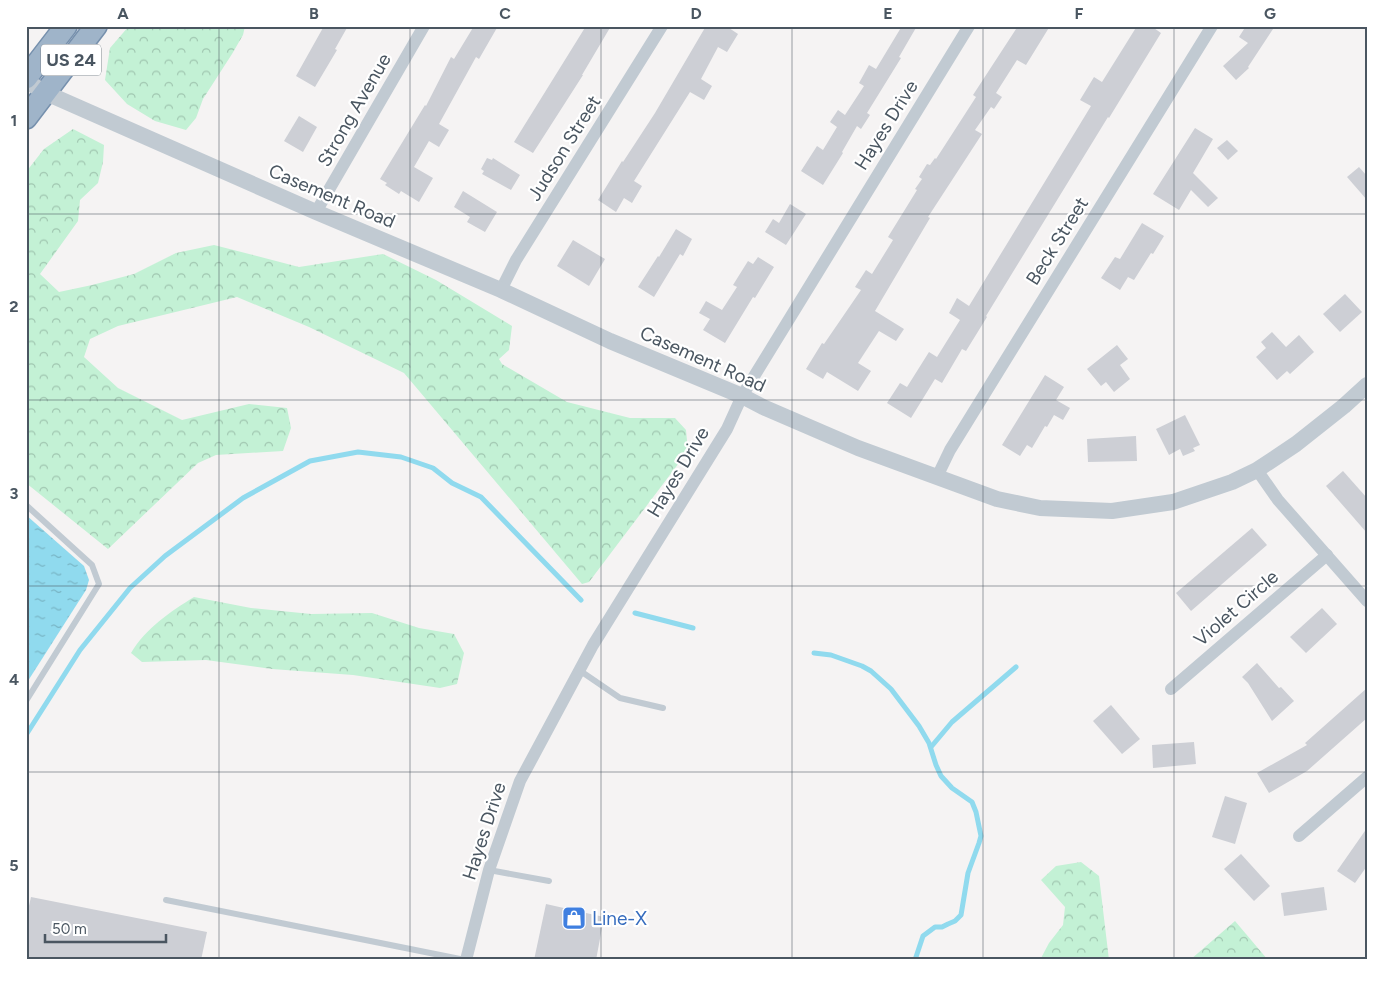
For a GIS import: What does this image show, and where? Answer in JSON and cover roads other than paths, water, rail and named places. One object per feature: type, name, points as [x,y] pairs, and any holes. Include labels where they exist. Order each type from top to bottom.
[{"type":"highway","name":"US 24","points":[[26,79],[66,26]]},
{"type":"highway","name":"US 24","points":[[26,118],[96,26]]},
{"type":"street","name":"Strong Avenue","points":[[316,212],[424,26]]},
{"type":"street","name":"Judson Street","points":[[501,290],[516,260],[662,26]]},
{"type":"street","name":"Hayes Drive","points":[[466,960],[489,870],[520,781],[579,670],[675,514],[726,428],[742,396],[969,26]]},
{"type":"street","name":"Beck Street","points":[[937,478],[956,442],[1212,26]]},
{"type":"street","name":"Casement Road","points":[[26,79],[46,93],[316,212],[501,290],[610,341],[742,396],[858,448],[997,498],[1040,508],[1112,511],[1173,502],[1232,482],[1257,470],[1296,444],[1367,385]]},
{"type":"street","points":[[1257,470],[1278,500],[1367,601]]},
{"type":"street","name":"Violet Circle","points":[[1171,689],[1327,555]]},
{"type":"street","points":[[1299,836],[1367,777]]},
{"type":"lane","points":[[26,505],[92,565],[99,584],[26,702]]},
{"type":"lane","points":[[579,670],[620,698],[663,708]]},
{"type":"lane","points":[[489,870],[549,881]]},
{"type":"lane","points":[[166,900],[466,960]]},
{"type":"water","points":[[26,515],[84,566],[89,580],[86,590],[26,684]]},
{"type":"waterway","points":[[26,735],[80,650],[130,588],[165,556],[243,498],[310,461],[358,452],[401,457],[433,468],[452,483],[481,497],[581,600]]},
{"type":"waterway","points":[[635,613],[693,628]]},
{"type":"waterway","points":[[814,653],[831,655],[862,666],[871,671],[891,689],[919,726],[929,743],[941,776],[952,788],[972,802],[976,812],[981,836],[968,873],[961,915],[955,921],[942,927],[935,927],[923,936],[915,960]]},
{"type":"waterway","points":[[931,747],[952,722],[1016,667]]},
{"type":"place","name":"Line-X","points":[[574,918]]}]
